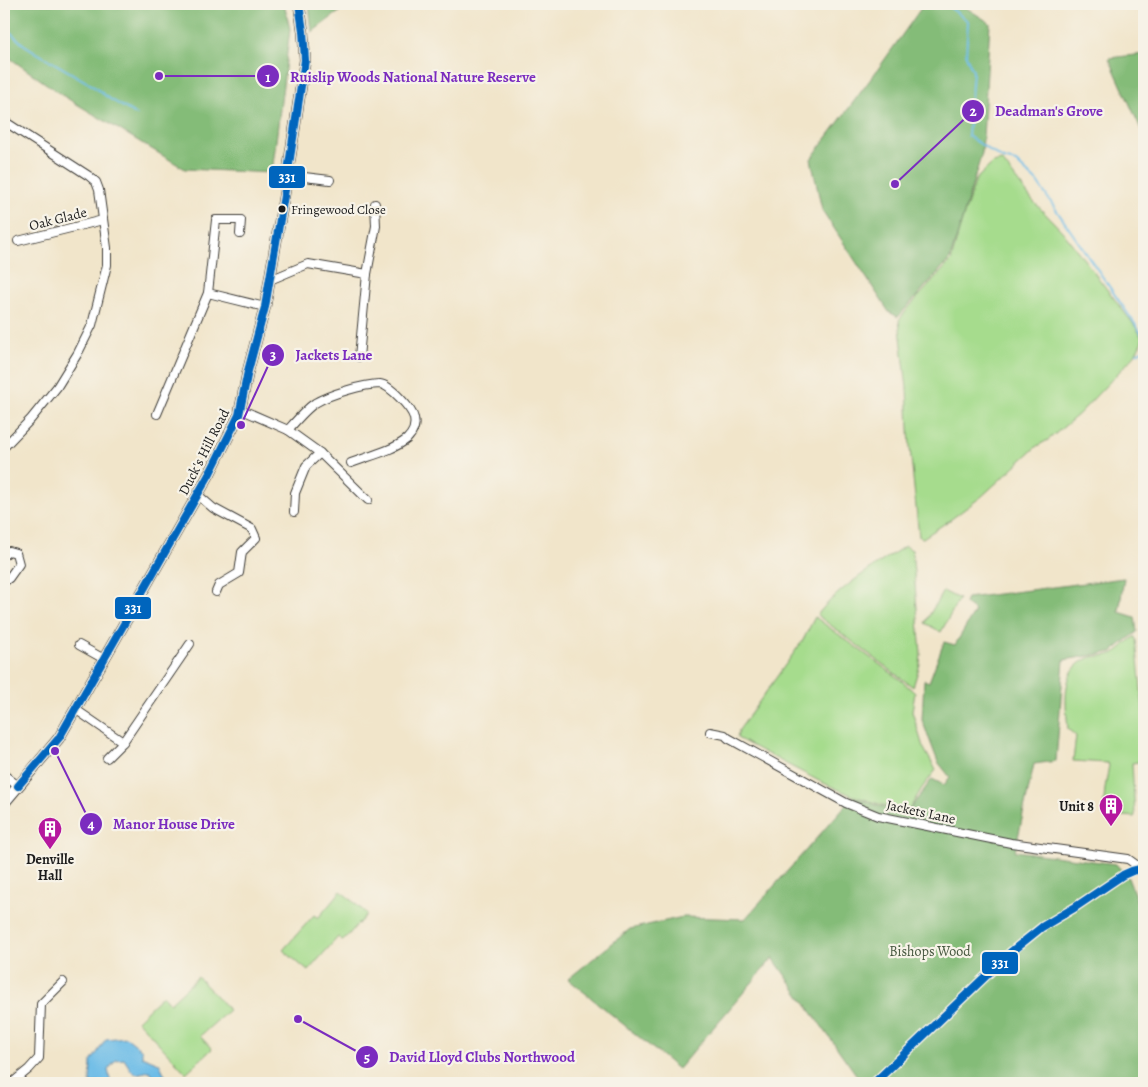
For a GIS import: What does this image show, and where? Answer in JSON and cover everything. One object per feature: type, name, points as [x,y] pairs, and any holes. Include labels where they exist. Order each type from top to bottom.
[{"type":"main road","name":"Duck's Hill Road","points":[[4,803],[59,738],[198,495],[239,415],[248,371],[265,307],[305,60],[299,4]]},
{"type":"street","points":[[4,122],[96,182],[99,190],[108,265],[92,325],[78,353],[58,387],[31,420],[4,447]]},
{"type":"street","points":[[287,174],[330,180]]},
{"type":"street","points":[[359,357],[367,274],[376,226],[374,204]]},
{"type":"street","name":"Oak Glade","points":[[18,241],[103,220]]},
{"type":"street","points":[[157,414],[208,293],[216,220],[241,220],[240,234]]},
{"type":"street","points":[[270,280],[308,264],[367,274]]},
{"type":"street","points":[[208,293],[265,307]]},
{"type":"street","points":[[288,430],[313,404],[330,395],[368,385],[382,384],[386,386],[391,389],[412,414],[415,426],[407,439],[390,448],[351,463]]},
{"type":"street","points":[[240,409],[288,430],[320,453],[368,500]]},
{"type":"street","points":[[294,512],[295,494],[306,466],[320,453]]},
{"type":"street","points":[[198,495],[213,508],[252,529],[256,538],[242,552],[239,573],[219,585],[216,592]]},
{"type":"street","points":[[4,555],[9,551],[16,553],[19,564],[4,582]]},
{"type":"street","points":[[107,758],[123,742],[190,644]]},
{"type":"street","points":[[79,645],[104,659]]},
{"type":"street","points":[[75,709],[123,742]]},
{"type":"street","name":"Jackets Lane","points":[[710,732],[725,735],[838,798],[878,816],[1011,843],[1128,859],[1143,868]]},
{"type":"street","points":[[4,775],[18,786]]},
{"type":"street","points":[[874,1083],[1012,951],[1042,927],[1123,875],[1143,868]]},
{"type":"street","points":[[15,1082],[38,1058],[41,1004],[63,982]]},
{"type":"green space","points":[[4,4],[284,4],[290,29],[272,173],[185,169],[65,97],[4,54]]},
{"type":"green space","points":[[309,4],[339,4],[339,12],[312,32]]},
{"type":"green space","points":[[924,4],[960,4],[990,23],[982,153],[950,259],[898,317],[889,312],[822,210],[811,159]]},
{"type":"green space","points":[[1144,54],[1144,136],[1109,58]]},
{"type":"green space","points":[[1002,161],[1032,200],[1063,232],[1143,339],[1135,355],[1079,414],[1048,440],[1037,446],[981,497],[923,538],[919,537],[910,448],[907,388],[899,320],[951,261],[976,179],[993,163]]},
{"type":"green space","points":[[905,546],[912,550],[921,654],[913,687],[817,615],[847,586]]},
{"type":"green space","name":"Bishops Wood","points":[[1124,578],[1119,612],[1135,617],[1137,632],[1112,652],[1064,660],[1056,761],[1034,764],[1015,851],[1116,864],[1128,878],[1144,919],[1144,1083],[857,1083],[860,1080],[773,958],[678,1069],[568,979],[630,929],[683,917],[745,919],[853,797],[904,812],[910,809],[932,779],[944,785],[950,777],[938,762],[922,720],[924,680],[929,682],[944,642],[955,645],[975,611],[965,604],[967,598]]},
{"type":"green space","points":[[943,591],[959,599],[941,632],[925,623]]},
{"type":"green space","points":[[815,617],[902,681],[915,693],[912,711],[923,747],[936,770],[910,808],[904,811],[851,795],[819,781],[737,738],[739,730],[803,640]]},
{"type":"green space","points":[[1134,637],[1136,640],[1144,719],[1144,761],[1132,763],[1134,817],[1103,814],[1109,765],[1107,763],[1073,761],[1076,736],[1068,729],[1066,690],[1072,672],[1078,665],[1089,658],[1115,653]]},
{"type":"green space","points":[[341,891],[367,914],[343,941],[338,937],[308,971],[283,950],[314,915],[318,918]]},
{"type":"green space","points":[[198,977],[229,1010],[200,1036],[212,1049],[186,1073],[137,1020],[163,995],[170,1003]]},
{"type":"water","points":[[126,1037],[142,1050],[142,1056],[159,1063],[169,1083],[157,1083],[150,1071],[136,1074],[124,1059],[116,1060],[108,1070],[111,1083],[90,1083],[91,1062],[106,1039]]},
{"type":"waterway","points":[[945,4],[968,21],[966,56],[973,71],[968,136],[1003,159],[1016,162],[1037,182],[1144,337]]},
{"type":"waterway","points":[[4,29],[9,31],[23,44],[137,115]]},
{"type":"waterway","points":[[1137,353],[1144,349]]},
{"type":"transit line","name":"331","points":[[18,786],[59,738],[210,473],[239,415],[248,371],[265,307],[305,60],[299,4]]},
{"type":"transit line","name":"331","points":[[874,1083],[1012,951],[1042,927],[1123,875],[1144,868]]},
{"type":"place","name":"Ruislip Woods National Nature Reserve","points":[[159,76]]},
{"type":"place","name":"Deadman's Grove","points":[[895,184]]},
{"type":"place","name":"Fringewood Close","points":[[282,209]]},
{"type":"place","name":"Jackets Lane","points":[[241,425]]},
{"type":"place","name":"Manor House Drive","points":[[55,751]]},
{"type":"place","name":"Unit 8","points":[[1111,827]]},
{"type":"place","name":"Denville Hall","points":[[50,850]]},
{"type":"place","name":"David Lloyd Clubs Northwood","points":[[298,1019]]}]
